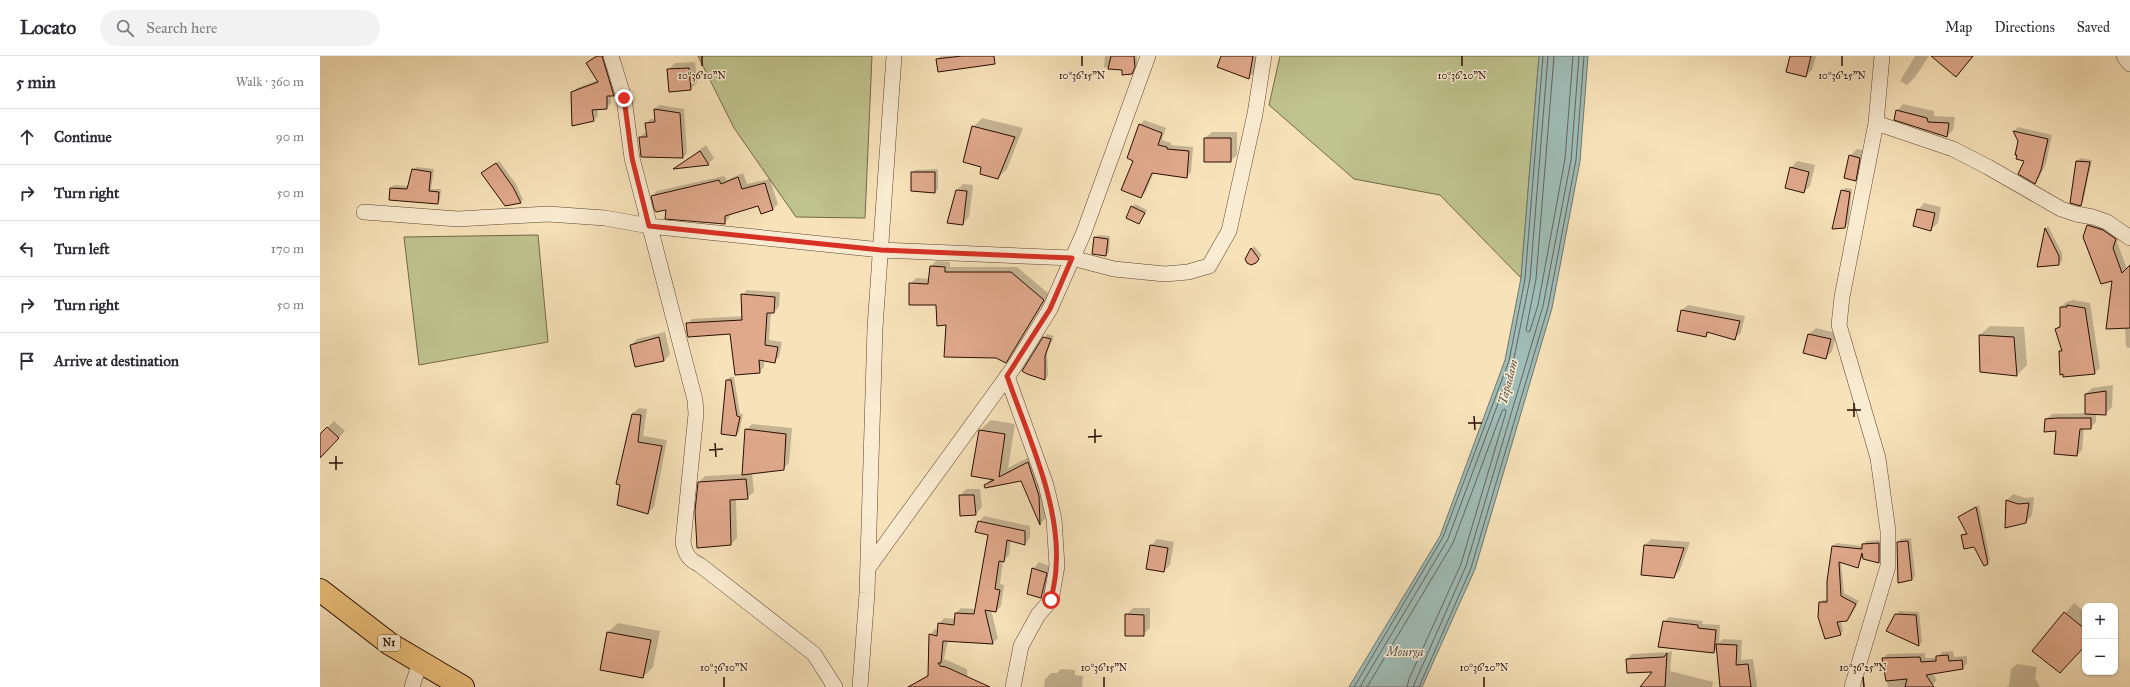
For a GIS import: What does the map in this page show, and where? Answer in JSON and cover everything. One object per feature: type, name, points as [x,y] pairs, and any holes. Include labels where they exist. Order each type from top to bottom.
[{"type":"highway","name":"N1","points":[[320,590],[390,644],[452,684]]},
{"type":"street","points":[[611,56],[624,98],[632,158],[695,400],[696,414],[683,542],[685,552],[691,561],[712,575],[814,654],[835,687]]},
{"type":"street","points":[[860,687],[868,568],[875,328],[894,56]]},
{"type":"street","points":[[868,568],[1007,376],[1050,309],[1072,258],[1116,146],[1148,56]]},
{"type":"street","points":[[364,212],[458,219],[548,214],[605,218],[649,226],[881,250],[1072,258],[1114,270],[1165,274],[1188,272],[1209,266],[1229,231],[1255,114],[1264,56]]},
{"type":"street","points":[[1852,687],[1888,566],[1888,531],[1878,458],[1839,325],[1842,297],[1876,123],[1882,56]]},
{"type":"street","points":[[2124,56],[2130,64]]},
{"type":"street","points":[[1876,123],[1953,150],[1988,167],[2061,209],[2107,222],[2130,238]]},
{"type":"street","points":[[1007,376],[1046,485],[1054,519],[1057,566],[1051,600],[1038,615],[1021,646],[1013,687]]},
{"type":"street","points":[[412,687],[420,662]]},
{"type":"green space","points":[[698,56],[872,56],[865,218],[796,217],[734,128]]},
{"type":"green space","points":[[1280,56],[1539,56],[1521,278],[1440,195],[1354,179],[1269,105]]},
{"type":"green space","points":[[538,235],[548,342],[419,365],[404,237]]},
{"type":"water","name":"Mourga","points":[[1539,56],[1588,56],[1580,161],[1552,308],[1475,569],[1422,687],[1349,687],[1440,536],[1505,360],[1521,278]]},
{"type":"building","points":[[597,56],[602,56],[614,96],[607,96],[607,109],[592,110],[594,121],[572,126],[571,92],[598,82],[586,63]]},
{"type":"building","points":[[962,56],[994,56],[995,64],[938,72],[936,59]]},
{"type":"building","points":[[1111,56],[1134,56],[1135,67],[1132,74],[1122,75],[1122,70],[1108,69]]},
{"type":"building","points":[[1221,56],[1253,56],[1249,79],[1217,67]]},
{"type":"building","points":[[1790,56],[1811,56],[1806,77],[1786,72]]},
{"type":"building","points":[[1931,56],[1973,56],[1956,77]]},
{"type":"building","points":[[689,68],[691,90],[669,92],[667,69]]},
{"type":"building","points":[[654,109],[680,113],[683,158],[641,157],[639,137],[647,137],[645,123],[655,122]]},
{"type":"building","points":[[1896,110],[1927,118],[1928,122],[1949,123],[1947,137],[1894,120]]},
{"type":"building","points":[[1139,124],[1162,133],[1158,145],[1167,147],[1167,149],[1189,151],[1187,178],[1152,173],[1141,198],[1121,190],[1133,161],[1127,158]]},
{"type":"building","points":[[972,126],[1015,137],[998,179],[980,174],[981,167],[963,162]]},
{"type":"building","points":[[2013,131],[2048,139],[2041,170],[2035,184],[2018,174],[2024,161],[2016,159],[2017,155],[2015,155],[2018,141]]},
{"type":"building","points":[[1204,138],[1231,138],[1231,162],[1204,162]]},
{"type":"building","points":[[700,151],[709,165],[673,169]]},
{"type":"building","points":[[1849,155],[1860,158],[1856,181],[1844,178]]},
{"type":"building","points":[[2076,161],[2090,162],[2081,206],[2070,203]]},
{"type":"building","points":[[496,163],[513,187],[521,203],[505,206],[481,173]]},
{"type":"building","points":[[1790,167],[1809,172],[1804,193],[1785,188]]},
{"type":"building","points":[[412,169],[431,172],[429,191],[439,192],[438,204],[389,200],[390,188],[407,189]]},
{"type":"building","points":[[911,172],[935,172],[935,193],[911,191]]},
{"type":"building","points":[[738,177],[742,189],[765,183],[773,210],[761,214],[758,206],[725,216],[725,224],[665,219],[666,210],[656,212],[654,209],[651,196],[719,180],[721,184]]},
{"type":"building","points":[[956,190],[967,191],[963,225],[947,223]]},
{"type":"building","points":[[1841,190],[1850,192],[1845,228],[1832,229]]},
{"type":"building","points":[[1131,206],[1145,213],[1139,224],[1126,218]]},
{"type":"building","points":[[1917,209],[1935,213],[1931,231],[1913,226]]},
{"type":"building","points":[[2087,225],[2103,230],[2116,239],[2113,248],[2122,273],[2130,265],[2130,328],[2106,329],[2112,281],[2101,284],[2083,237]]},
{"type":"building","points":[[2045,228],[2059,256],[2059,265],[2037,267]]},
{"type":"building","points":[[1094,237],[1108,239],[1106,256],[1092,254]]},
{"type":"building","points":[[1251,248],[1259,259],[1256,263],[1251,265],[1247,263],[1245,259]]},
{"type":"building","points":[[930,266],[945,267],[945,272],[1011,272],[1044,300],[1006,363],[996,358],[944,357],[946,325],[937,326],[936,305],[909,305],[909,283],[928,284]]},
{"type":"building","points":[[741,294],[775,297],[774,313],[767,313],[765,345],[778,347],[775,363],[759,360],[760,373],[735,375],[730,334],[688,337],[686,323],[742,320]]},
{"type":"building","points":[[2067,305],[2085,308],[2095,374],[2063,377],[2063,374],[2060,375],[2059,351],[2062,351],[2055,329],[2060,327],[2060,307],[2067,307]]},
{"type":"building","points":[[1681,310],[1740,321],[1735,340],[1707,332],[1706,337],[1677,331]]},
{"type":"building","points":[[1808,334],[1831,339],[1826,359],[1803,353]]},
{"type":"building","points":[[1979,335],[2014,337],[2017,376],[1980,372]]},
{"type":"building","points":[[659,337],[664,361],[635,367],[630,345]]},
{"type":"building","points":[[1043,337],[1051,339],[1045,356],[1045,380],[1022,371]]},
{"type":"building","points":[[726,380],[731,380],[737,416],[740,417],[736,436],[721,434]]},
{"type":"building","points":[[2106,391],[2106,415],[2085,414],[2085,394]]},
{"type":"building","points":[[632,414],[641,415],[638,442],[662,446],[648,514],[617,505],[620,485],[616,484]]},
{"type":"building","points":[[2091,418],[2091,429],[2080,429],[2077,456],[2054,454],[2056,431],[2044,432],[2045,419]]},
{"type":"building","points":[[327,427],[339,438],[320,458],[320,434]]},
{"type":"building","points":[[745,429],[786,434],[784,470],[742,475]]},
{"type":"building","points":[[979,430],[1005,434],[999,477],[1028,462],[1039,496],[1040,525],[1021,481],[985,488],[984,485],[994,480],[971,476]]},
{"type":"building","points":[[746,479],[748,499],[730,500],[731,545],[697,548],[695,511],[698,482]]},
{"type":"building","points":[[959,495],[974,495],[976,515],[960,516]]},
{"type":"building","points":[[2006,500],[2018,504],[2029,503],[2026,523],[2005,528]]},
{"type":"building","points":[[1976,507],[1988,564],[1984,566],[1974,547],[1964,549],[1961,535],[1967,534],[1958,517]]},
{"type":"building","points":[[978,521],[1025,531],[1025,545],[1007,540],[1004,562],[999,561],[995,589],[1000,590],[996,612],[985,610],[993,644],[943,641],[941,663],[938,663],[940,666],[946,667],[990,687],[908,687],[928,676],[929,634],[937,636],[938,623],[954,625],[955,613],[974,614],[988,535],[975,532]]},
{"type":"building","points":[[1908,541],[1912,580],[1898,583],[1897,542]]},
{"type":"building","points":[[1879,543],[1879,563],[1863,559],[1862,553],[1858,568],[1839,562],[1841,596],[1856,604],[1847,621],[1837,622],[1841,635],[1825,639],[1818,617],[1819,602],[1827,602],[1827,581],[1832,546],[1862,549],[1862,544]]},
{"type":"building","points":[[1150,545],[1168,548],[1164,572],[1146,569]]},
{"type":"building","points":[[1644,545],[1684,548],[1674,578],[1641,575]]},
{"type":"building","points":[[1032,568],[1047,573],[1041,598],[1027,594]]},
{"type":"building","points":[[2064,612],[2082,627],[2082,649],[2060,673],[2032,651]]},
{"type":"building","points":[[1125,614],[1144,615],[1144,636],[1125,636]]},
{"type":"building","points":[[1895,614],[1916,615],[1919,646],[1886,631]]},
{"type":"building","points":[[1663,621],[1698,625],[1698,628],[1716,630],[1714,653],[1658,647]]},
{"type":"building","points":[[607,632],[651,640],[643,678],[600,670]]},
{"type":"building","points":[[1716,644],[1737,645],[1736,665],[1748,664],[1751,687],[1720,687]]},
{"type":"building","points":[[1667,653],[1665,687],[1640,687],[1652,672],[1627,673],[1626,659],[1664,657]]},
{"type":"building","points":[[1948,655],[1949,661],[1962,660],[1963,669],[1926,675],[1934,687],[1905,687],[1907,679],[1886,681],[1882,658],[1920,657],[1921,662],[1936,661],[1936,656]]},
{"type":"route","points":[[624,98],[632,158],[649,226],[881,250],[1072,258],[1050,309],[1007,376],[1046,485],[1054,519],[1057,566],[1051,600]]},
{"type":"water label","name":"Tapadam","points":[[1508,382]]}]
